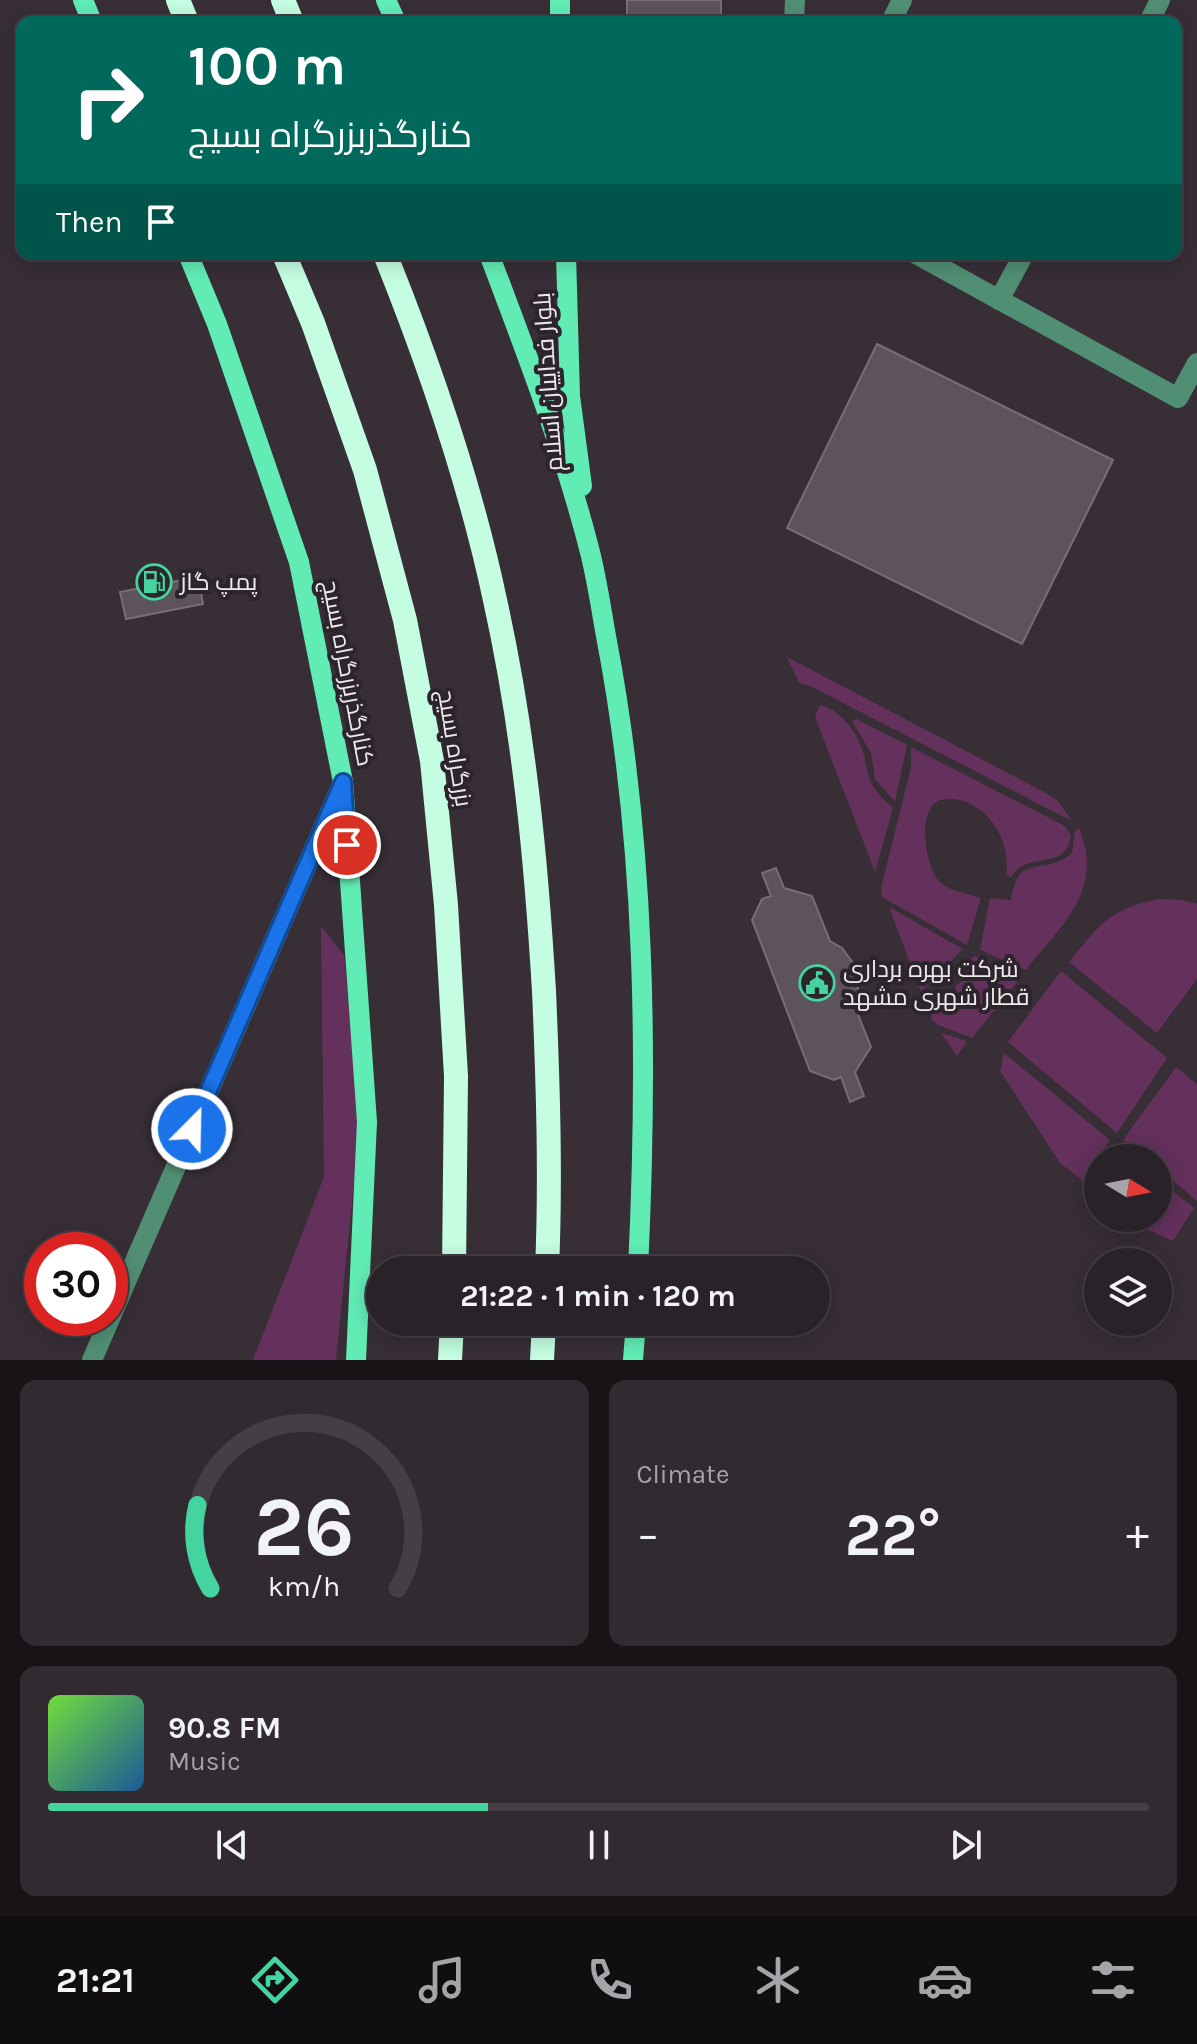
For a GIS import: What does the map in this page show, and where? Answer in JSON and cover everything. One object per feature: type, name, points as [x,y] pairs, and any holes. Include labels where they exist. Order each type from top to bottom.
[{"type":"highway","name":"بزرگراه بسیج","points":[[287,260],[313,323],[365,470],[405,620],[432,761],[446,905],[456,1076],[454,1256]]},
{"type":"highway","points":[[387,260],[453,442],[495,599],[523,747],[539,898],[548,1074],[547,1256]]},
{"type":"highway","points":[[450,1360],[451,1336]]},
{"type":"highway","points":[[542,1360],[543,1336]]},
{"type":"main road","name":"کنارگذربزرگراه بسیج","points":[[190,260],[217,324],[299,562],[343,782],[367,1122],[356,1360]]},
{"type":"main road","points":[[491,260],[548,409],[590,553],[621,713],[638,884],[643,1064],[638,1256]]},
{"type":"main road","name":"بلوار فداییان اسلام","points":[[566,260],[570,396],[590,553]]},
{"type":"main road","points":[[633,1360],[635,1336]]},
{"type":"main road","points":[[638,1336],[644,1360]]},
{"type":"street","points":[[927,260],[1178,398],[1197,363]]},
{"type":"street","points":[[999,300],[1021,260]]},
{"type":"street","points":[[92,1360],[343,782]]},
{"type":"shaded area","points":[[787,657],[1048,794],[1058,801],[1072,821],[799,683]]},
{"type":"shaded area","points":[[820,705],[835,712],[852,730],[860,744],[872,784],[893,808],[875,872],[815,717]]},
{"type":"shaded area","points":[[856,719],[907,745],[895,802],[875,779],[871,753],[852,721]]},
{"type":"shaded area","points":[[911,747],[1065,826],[1071,836],[1061,854],[1027,864],[1011,877],[1006,875],[1007,862],[1001,837],[986,815],[965,801],[940,800],[932,806],[926,840],[935,876],[949,888],[981,898],[967,945],[882,897],[881,888],[911,767]]},
{"type":"shaded area","points":[[1079,828],[1086,850],[1087,870],[1083,889],[1053,938],[1026,970],[980,950],[990,898],[1011,900],[1019,875],[1072,853],[1075,831]]},
{"type":"shaded area","points":[[1159,899],[1197,904],[1197,979],[1157,1033],[1069,962],[1089,938],[1117,913]]},
{"type":"shaded area","points":[[889,907],[963,949],[921,992]]},
{"type":"shaded area","points":[[321,926],[344,955],[360,1123],[336,1360],[253,1360],[324,1177]]},
{"type":"shaded area","points":[[975,956],[1022,976],[972,1038],[938,1025],[931,1019],[935,997],[955,992],[956,986],[967,976],[970,959]]},
{"type":"shaded area","points":[[1061,971],[1167,1058],[1117,1133],[1008,1042]]},
{"type":"shaded area","points":[[941,1033],[967,1041],[957,1056]]},
{"type":"shaded area","points":[[1004,1053],[1110,1140],[1107,1144],[1084,1144],[1083,1181],[1060,1163],[1000,1071]]},
{"type":"shaded area","points":[[1176,1067],[1197,1084],[1197,1201],[1172,1180],[1172,1144],[1128,1144],[1123,1140]]},
{"type":"shaded area","points":[[1172,1190],[1194,1208],[1173,1241],[1153,1232],[1172,1232]]},
{"type":"building","points":[[627,0],[721,0],[721,16],[627,16]]},
{"type":"building","points":[[877,344],[1113,460],[1022,644],[787,528]]},
{"type":"building","points":[[198,577],[203,604],[126,619],[120,592]]},
{"type":"building","name":"شرکت بهره برداری قطار شهری مشهد","points":[[776,868],[784,888],[812,896],[830,941],[842,948],[856,967],[858,989],[853,1002],[871,1047],[855,1072],[864,1096],[850,1102],[841,1077],[834,1080],[810,1071],[752,920],[762,899],[771,896],[762,873]]},
{"type":"place","name":"پمپ گاز","points":[[154,582]]},
{"type":"place","name":"شرکت بهره برداری قطار شهری مشهد","points":[[817,983]]},
{"type":"route","points":[[192,1129],[343,782],[347,845]]}]
